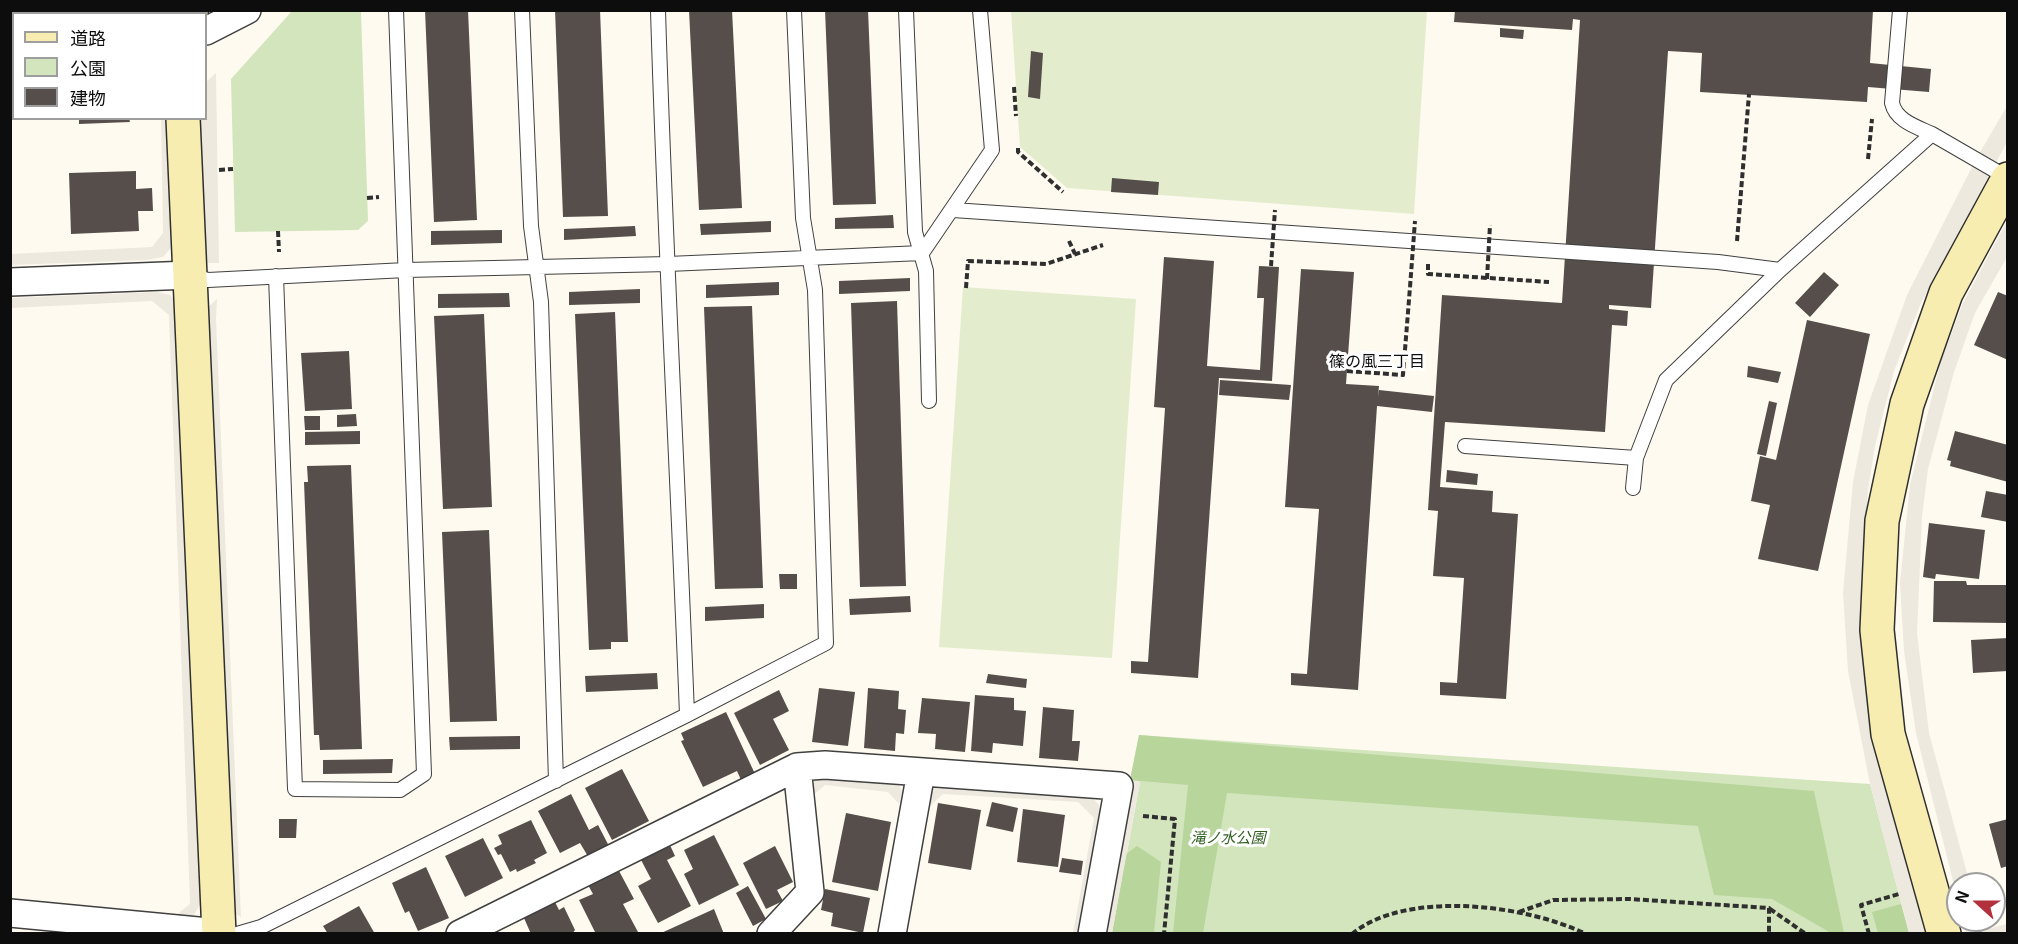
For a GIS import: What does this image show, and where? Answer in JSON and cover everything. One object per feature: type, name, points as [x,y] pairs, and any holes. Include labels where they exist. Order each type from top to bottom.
[{"type":"street","points":[[207,30],[247,10]]},
{"type":"street","points":[[10,913],[219,933],[183,120]]},
{"type":"street","points":[[1944,933],[1888,734],[1877,630],[1882,520],[1907,404],[1946,293],[2007,179]]},
{"type":"street","points":[[10,282],[190,275]]},
{"type":"street","points":[[460,933],[797,767],[825,765],[1119,786],[1092,933]]},
{"type":"street","points":[[771,933],[810,892],[797,767]]},
{"type":"street","points":[[892,933],[921,772]]},
{"type":"lane","points":[[276,276],[295,789],[400,790],[424,774],[396,10]]},
{"type":"lane","points":[[522,10],[531,226],[541,302],[556,781]]},
{"type":"lane","points":[[658,10],[664,218],[669,264],[687,716]]},
{"type":"lane","points":[[237,933],[261,927],[687,716],[826,643],[815,290],[803,218],[794,10]]},
{"type":"lane","points":[[906,10],[915,232],[926,271],[929,401]]},
{"type":"lane","points":[[922,253],[992,150],[980,10]]},
{"type":"lane","points":[[1900,10],[1892,104],[1894,111],[1907,122],[1932,134],[2007,179]]},
{"type":"lane","points":[[1633,488],[1636,459],[1666,380],[1780,270],[1932,134]]},
{"type":"lane","points":[[953,210],[1706,262],[1780,270]]},
{"type":"lane","points":[[190,275],[208,280],[406,270],[669,264],[922,253]]},
{"type":"lane","points":[[1465,446],[1636,459]]},
{"type":"path","points":[[1014,87],[1016,120]]},
{"type":"path","points":[[1737,242],[1749,94]]},
{"type":"path","points":[[1867,161],[1871,146],[1872,117]]},
{"type":"path","points":[[1017,141],[1018,152],[1067,196]]},
{"type":"path","points":[[216,170],[233,169]]},
{"type":"path","points":[[367,198],[383,197]]},
{"type":"path","points":[[1264,210],[1282,211]]},
{"type":"path","points":[[1271,266],[1275,210]]},
{"type":"path","points":[[1347,371],[1403,375],[1415,221]]},
{"type":"path","points":[[1487,279],[1490,225]]},
{"type":"path","points":[[278,231],[279,256]]},
{"type":"path","points":[[1726,241],[1746,242]]},
{"type":"path","points":[[966,288],[968,261],[1046,264],[1105,244]]},
{"type":"path","points":[[1134,816],[1175,819],[1164,933]]},
{"type":"path","points":[[1869,933],[1861,905],[1907,892]]},
{"type":"path","points":[[1519,912],[1553,900],[1630,899],[1769,908],[1806,933]]},
{"type":"path","points":[[1352,933],[1361,926],[1395,912],[1457,906],[1519,912],[1560,921],[1586,933]]},
{"type":"path","points":[[1768,933],[1769,908]]},
{"type":"green space","points":[[292,11],[361,11],[368,221],[358,230],[235,232],[231,79]]},
{"type":"green space","points":[[1011,11],[1427,11],[1414,214],[1067,188],[1020,147]]},
{"type":"green space","points":[[963,287],[1136,299],[1112,658],[939,647]]},
{"type":"green space","name":"滝ノ水公園","points":[[1139,735],[1870,784],[1909,933],[1112,934],[1140,782],[1130,780]]},
{"type":"green space","points":[[1139,735],[1814,791],[1844,933],[1831,933],[1772,899],[1714,895],[1698,826],[1227,793],[1203,933],[1173,933],[1188,785],[1130,780]]},
{"type":"green space","points":[[1137,846],[1161,862],[1154,933],[1112,934],[1126,854]]},
{"type":"green space","points":[[1901,904],[1909,933],[1878,933],[1872,912]]},
{"type":"shaded area","points":[[216,73],[219,263],[204,263],[198,120],[207,120],[207,81]]},
{"type":"shaded area","points":[[2007,106],[2007,142],[1921,303],[1894,371],[1875,446],[1868,490],[1861,597],[1865,665],[1885,775],[1927,934],[1909,933],[1870,784],[1848,671],[1843,593],[1853,482],[1868,405],[1907,295],[1976,159]]},
{"type":"shaded area","points":[[161,120],[170,120],[173,239],[170,249],[163,257],[147,260],[11,265],[10,254],[152,247],[163,233]]},
{"type":"shaded area","points":[[2007,221],[2007,257],[1975,313],[1954,372],[1928,469],[1922,517],[1917,633],[1929,733],[1967,872],[1951,872],[1916,733],[1904,651],[1900,583],[1910,485],[1940,364],[1963,303]]},
{"type":"shaded area","points":[[157,292],[170,295],[176,302],[202,901],[194,915],[187,917],[176,915],[190,904],[169,315],[152,301],[11,308],[11,298]]},
{"type":"shaded area","points":[[217,299],[241,917],[229,910],[207,308]]},
{"type":"shaded area","points":[[820,775],[898,783],[902,791],[899,804],[888,792],[825,785],[810,798],[814,780]]},
{"type":"shaded area","points":[[1130,780],[1140,782],[1112,933],[1104,934]]},
{"type":"shaded area","points":[[941,784],[1091,796],[1099,805],[1101,814],[1080,933],[1073,933],[1094,818],[1078,802],[943,794],[929,807],[933,789]]},
{"type":"shaded area","points":[[2007,924],[2007,933],[1966,933],[2006,932]]},
{"type":"building","points":[[425,10],[468,10],[477,220],[434,222]]},
{"type":"building","points":[[555,10],[600,10],[608,216],[563,217]]},
{"type":"building","points":[[689,10],[732,10],[742,208],[699,210]]},
{"type":"building","points":[[825,10],[868,10],[876,204],[833,205]]},
{"type":"building","points":[[1455,10],[1873,10],[1870,63],[1931,69],[1929,92],[1868,87],[1867,102],[1700,92],[1702,53],[1668,51],[1651,308],[1609,305],[1609,309],[1628,311],[1627,326],[1612,325],[1605,432],[1445,422],[1440,487],[1493,491],[1492,512],[1518,514],[1506,699],[1440,695],[1440,682],[1457,683],[1464,578],[1433,576],[1438,511],[1428,510],[1442,295],[1562,303],[1580,20],[1573,19],[1572,30],[1454,22]]},
{"type":"building","points":[[1500,28],[1524,30],[1523,39],[1500,37]]},
{"type":"building","points":[[1031,51],[1043,53],[1040,99],[1028,97]]},
{"type":"building","points":[[79,120],[130,120],[130,122],[79,124]]},
{"type":"building","points":[[136,171],[136,189],[152,188],[153,211],[138,211],[139,231],[71,234],[69,173]]},
{"type":"building","points":[[1112,178],[1159,182],[1158,195],[1111,192]]},
{"type":"building","points":[[893,215],[894,228],[835,229],[835,218]]},
{"type":"building","points":[[771,221],[771,232],[701,235],[700,224]]},
{"type":"building","points":[[635,226],[636,236],[564,240],[564,229]]},
{"type":"building","points":[[502,230],[502,243],[431,245],[431,231]]},
{"type":"building","points":[[1164,257],[1214,261],[1207,366],[1260,370],[1264,298],[1257,298],[1259,266],[1279,267],[1272,381],[1219,378],[1198,678],[1131,673],[1131,661],[1148,662],[1165,408],[1154,407]]},
{"type":"building","points":[[1301,269],[1354,272],[1346,384],[1379,386],[1378,397],[1379,390],[1434,396],[1432,412],[1377,406],[1358,690],[1291,685],[1291,673],[1307,674],[1319,509],[1285,507]]},
{"type":"building","points":[[1824,272],[1839,285],[1810,317],[1795,303]]},
{"type":"building","points":[[910,278],[910,291],[839,294],[839,281]]},
{"type":"building","points":[[779,282],[779,295],[706,298],[706,285]]},
{"type":"building","points":[[640,289],[640,303],[569,305],[569,292]]},
{"type":"building","points":[[1998,292],[2008,296],[2008,360],[1974,345]]},
{"type":"building","points":[[509,293],[510,307],[438,308],[438,294]]},
{"type":"building","points":[[897,301],[906,586],[860,587],[851,303]]},
{"type":"building","points":[[752,306],[763,588],[715,589],[704,307]]},
{"type":"building","points":[[615,312],[628,642],[611,642],[611,649],[589,650],[575,314]]},
{"type":"building","points":[[484,314],[492,507],[443,509],[434,316]]},
{"type":"building","points":[[1807,320],[1870,334],[1818,571],[1758,559],[1770,505],[1751,501],[1760,456],[1776,460]]},
{"type":"building","points":[[349,351],[352,409],[305,411],[301,353]]},
{"type":"building","points":[[1748,366],[1781,372],[1778,383],[1747,377]]},
{"type":"building","points":[[1220,380],[1291,385],[1289,400],[1219,395]]},
{"type":"building","points":[[1769,401],[1777,403],[1766,456],[1757,454]]},
{"type":"building","points":[[356,414],[357,426],[337,427],[337,415]]},
{"type":"building","points":[[304,416],[320,416],[320,430],[305,430]]},
{"type":"building","points":[[360,431],[360,444],[305,445],[305,432]]},
{"type":"building","points":[[1955,431],[2008,445],[2008,482],[1950,466],[1951,461],[1947,460]]},
{"type":"building","points":[[351,465],[362,749],[320,750],[319,735],[314,735],[304,482],[308,482],[307,466]]},
{"type":"building","points":[[1447,470],[1478,474],[1477,485],[1446,482]]},
{"type":"building","points":[[1986,491],[2008,495],[2008,522],[1981,517]]},
{"type":"building","points":[[1929,523],[1985,530],[1979,579],[1936,574],[1935,579],[1923,577]]},
{"type":"building","points":[[489,530],[497,721],[450,722],[442,532]]},
{"type":"building","points":[[779,574],[797,574],[797,589],[780,589]]},
{"type":"building","points":[[1934,581],[1966,581],[1967,585],[2008,585],[2008,623],[1933,622]]},
{"type":"building","points":[[910,596],[911,612],[850,615],[849,599]]},
{"type":"building","points":[[764,604],[764,618],[705,621],[705,607]]},
{"type":"building","points":[[2008,638],[2008,671],[1973,673],[1971,640]]},
{"type":"building","points":[[657,673],[658,689],[586,692],[585,676]]},
{"type":"building","points":[[988,674],[1027,679],[1026,688],[986,683]]},
{"type":"building","points":[[819,688],[855,692],[848,746],[812,742]]},
{"type":"building","points":[[868,688],[899,691],[898,709],[906,710],[904,734],[896,733],[895,751],[864,748]]},
{"type":"building","points":[[779,690],[789,711],[773,719],[789,750],[760,765],[734,713]]},
{"type":"building","points":[[975,695],[1014,698],[1014,710],[1026,711],[1023,746],[993,743],[992,753],[971,751]]},
{"type":"building","points":[[922,698],[970,702],[965,752],[935,749],[936,734],[918,733]]},
{"type":"building","points":[[1043,707],[1074,710],[1072,741],[1080,741],[1078,761],[1039,758]]},
{"type":"building","points":[[726,712],[756,776],[742,782],[737,771],[703,787],[681,741],[684,740],[681,733]]},
{"type":"building","points":[[520,736],[520,749],[450,750],[449,737]]},
{"type":"building","points":[[393,759],[392,773],[323,774],[323,760]]},
{"type":"building","points":[[622,769],[649,821],[612,840],[585,788]]},
{"type":"building","points":[[571,794],[589,830],[598,825],[610,848],[589,858],[580,843],[560,853],[538,811]]},
{"type":"building","points":[[992,802],[1018,808],[1013,832],[986,826]]},
{"type":"building","points":[[938,803],[981,810],[971,870],[928,863]]},
{"type":"building","points":[[1023,809],[1065,815],[1058,867],[1017,862]]},
{"type":"building","points":[[846,813],[891,822],[878,891],[832,882]]},
{"type":"building","points":[[279,819],[297,819],[296,838],[279,838]]},
{"type":"building","points":[[2008,819],[2008,866],[2001,868],[1989,824]]},
{"type":"building","points":[[531,820],[547,853],[534,860],[536,863],[517,872],[516,869],[510,872],[501,854],[498,855],[494,848],[502,844],[498,835]]},
{"type":"building","points":[[714,835],[739,885],[699,905],[684,874],[693,869],[684,850]]},
{"type":"building","points":[[483,838],[503,878],[465,897],[445,856]]},
{"type":"building","points":[[669,843],[675,856],[667,860],[691,906],[658,923],[638,886],[651,879],[640,858]]},
{"type":"building","points":[[775,846],[793,882],[777,890],[783,901],[766,909],[743,863]]},
{"type":"building","points":[[1062,858],[1083,861],[1081,875],[1059,872]]},
{"type":"building","points":[[426,867],[449,918],[418,931],[409,911],[405,913],[392,883]]},
{"type":"building","points":[[618,869],[634,899],[623,904],[638,932],[596,934],[579,900],[593,894],[588,885]]},
{"type":"building","points":[[748,886],[766,919],[753,926],[736,893]]},
{"type":"building","points":[[825,889],[870,898],[863,933],[831,926],[833,913],[821,910]]},
{"type":"building","points":[[555,902],[559,910],[564,907],[575,930],[572,934],[531,934],[524,918]]},
{"type":"building","points":[[359,906],[375,934],[328,934],[323,926]]},
{"type":"building","points":[[714,909],[724,934],[659,934]]},
{"type":"district","name":"篠の風三丁目","points":[[1377,361]]}]
